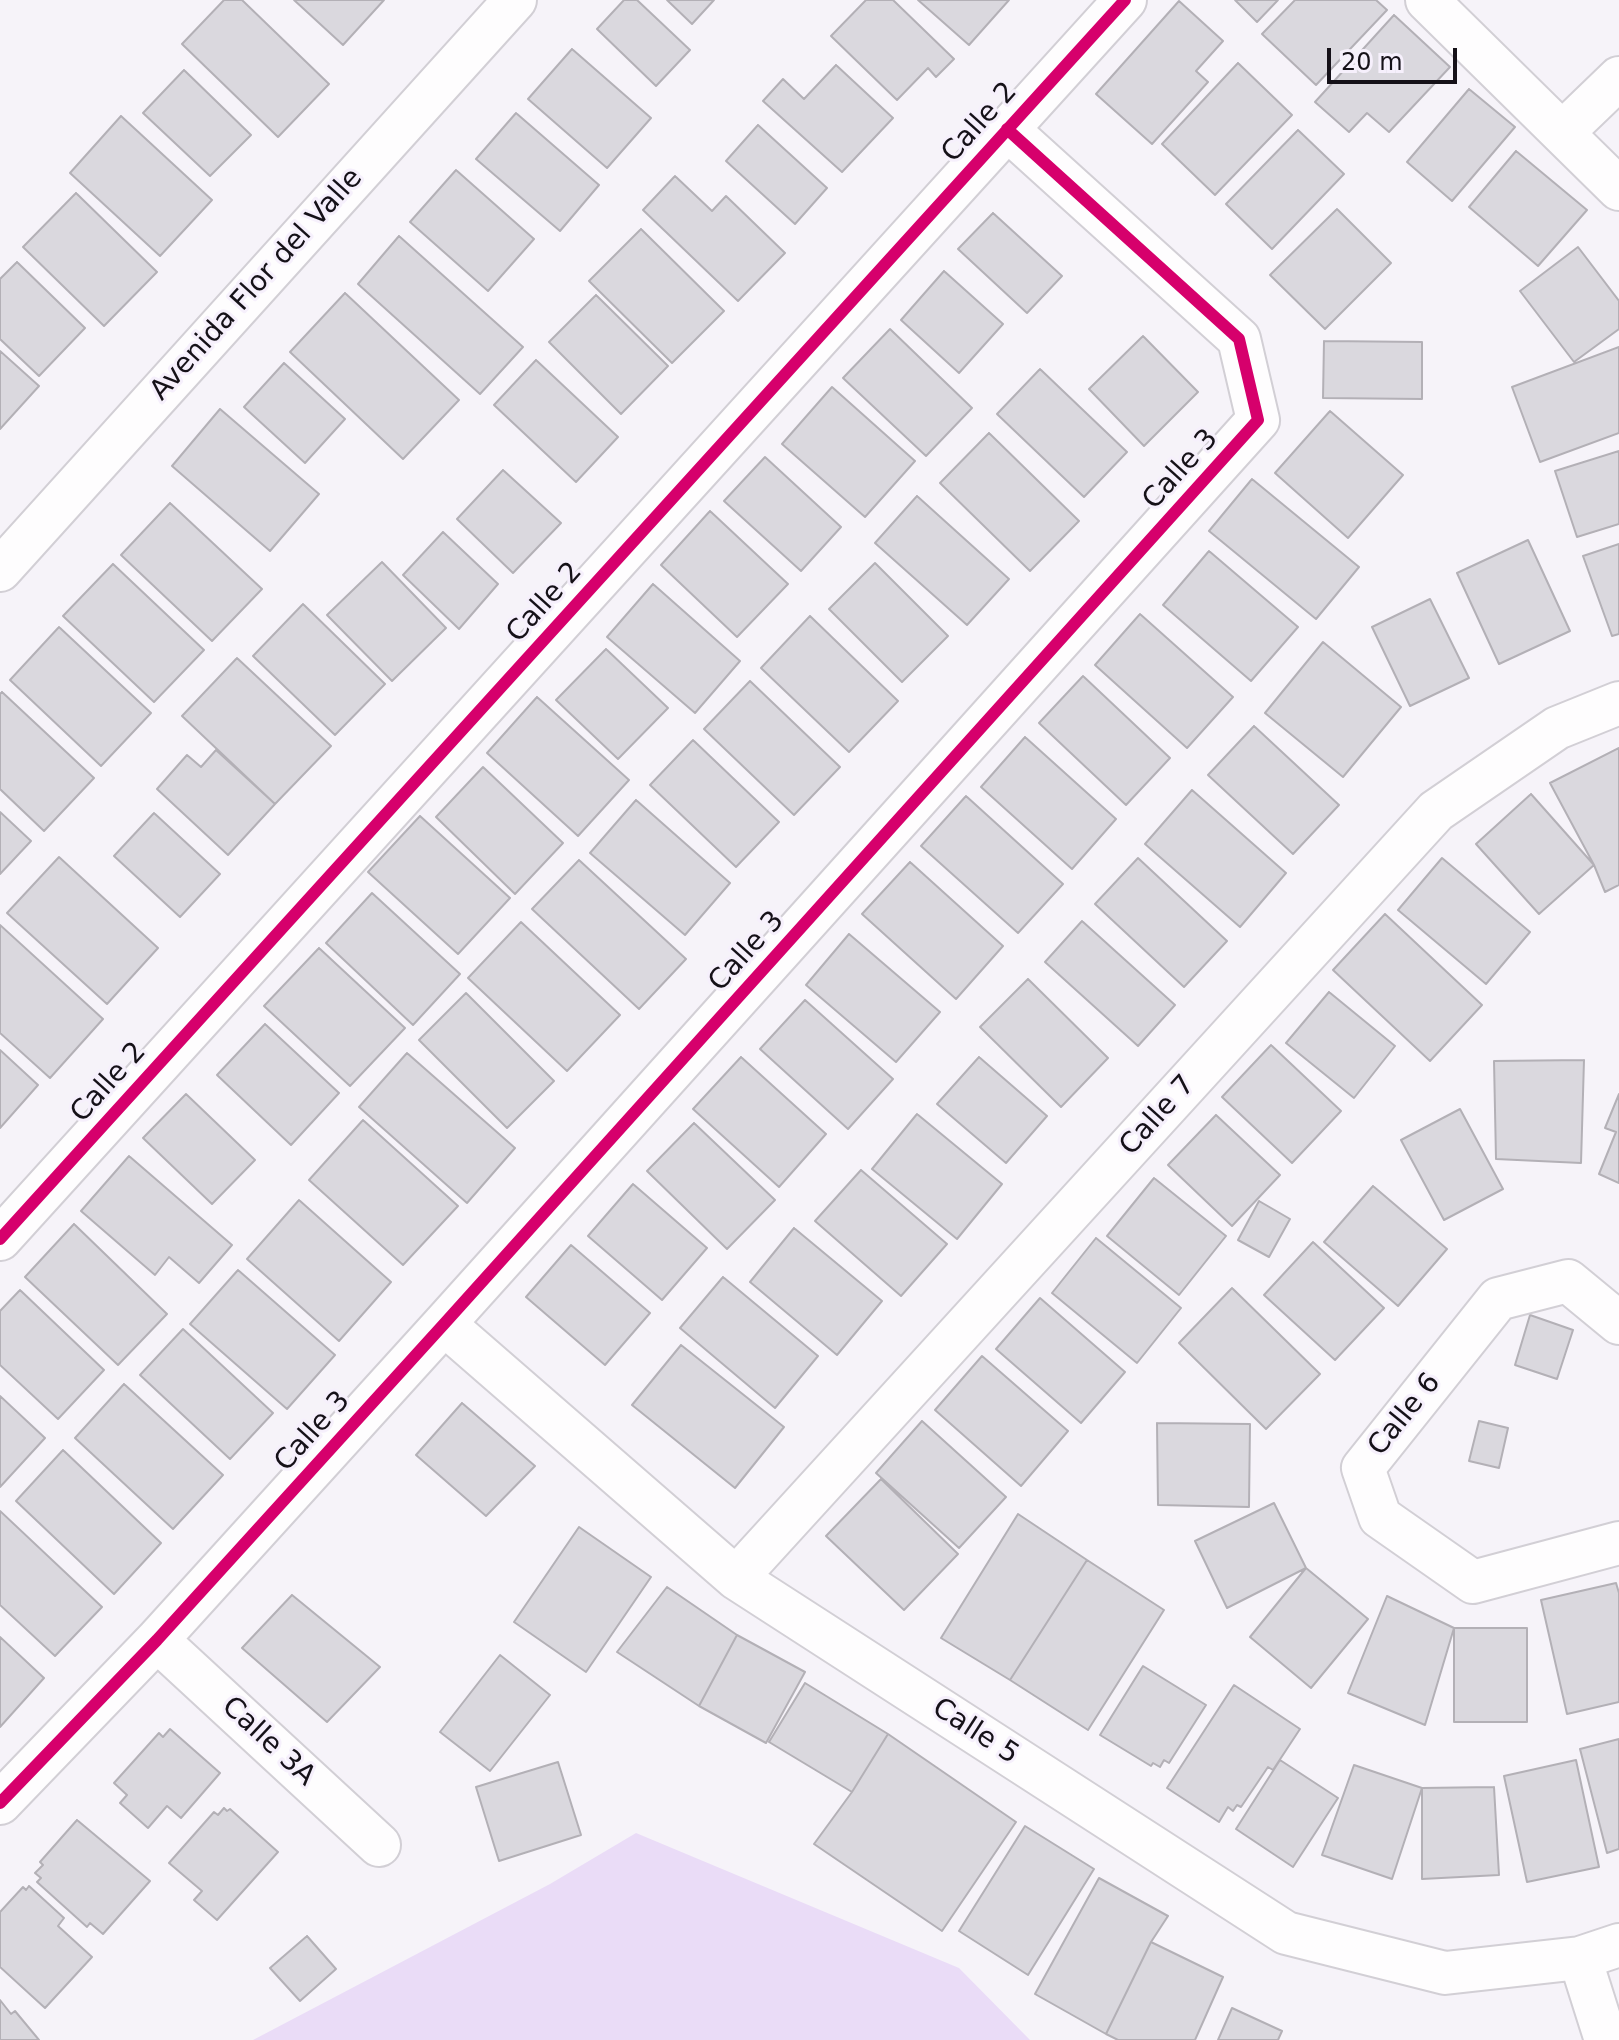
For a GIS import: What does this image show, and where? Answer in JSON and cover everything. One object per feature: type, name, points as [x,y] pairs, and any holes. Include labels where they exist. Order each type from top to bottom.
[{"type":"street","name":"Calle 2","points":[[0,1239],[1125,0]]},
{"type":"street","points":[[1427,0],[1619,189]]},
{"type":"street","name":"Avenida Flor del Valle","points":[[0,570],[507,3]]},
{"type":"street","points":[[1562,133],[1619,78]]},
{"type":"street","name":"Calle 3","points":[[0,1803],[157,1640],[1258,420],[1239,339],[1007,129]]},
{"type":"street","name":"Calle 7","points":[[736,1578],[1436,811],[1557,728],[1619,703]]},
{"type":"street","name":"Calle 6","points":[[1619,1323],[1568,1281],[1498,1299],[1363,1468],[1380,1517],[1473,1582],[1619,1543]]},
{"type":"street","name":"Calle 5","points":[[444,1324],[736,1578],[1286,1933],[1445,1973],[1600,1951],[1606,2040]]},
{"type":"street","name":"Calle 3A","points":[[157,1640],[379,1845]]},
{"type":"shaded area","points":[[636,1833],[959,1968],[1030,2040],[253,2040],[550,1884]]},
{"type":"building","points":[[224,0],[242,0],[329,84],[278,137],[182,44]]},
{"type":"building","points":[[294,0],[384,0],[343,45]]},
{"type":"building","points":[[624,0],[637,0],[690,50],[656,86],[597,29]]},
{"type":"building","points":[[667,0],[714,0],[692,24]]},
{"type":"building","points":[[866,0],[893,0],[954,59],[936,77],[928,68],[897,100],[831,36]]},
{"type":"building","points":[[918,0],[1009,0],[969,45]]},
{"type":"building","points":[[1235,0],[1278,0],[1257,22]]},
{"type":"building","points":[[1295,0],[1376,0],[1387,10],[1316,85],[1262,34]]},
{"type":"building","points":[[1179,1],[1223,41],[1196,71],[1208,82],[1152,144],[1096,94]]},
{"type":"building","points":[[1394,15],[1450,67],[1389,132],[1367,113],[1349,132],[1315,102]]},
{"type":"building","points":[[572,49],[651,118],[607,168],[528,99]]},
{"type":"building","points":[[1238,63],[1292,115],[1215,195],[1162,144]]},
{"type":"building","points":[[836,65],[893,118],[842,172],[763,101],[783,79],[804,99]]},
{"type":"building","points":[[184,70],[251,135],[210,176],[143,113]]},
{"type":"building","points":[[1469,89],[1515,127],[1452,201],[1407,162]]},
{"type":"building","points":[[516,113],[599,185],[560,231],[476,159]]},
{"type":"building","points":[[121,116],[212,200],[160,256],[70,173]]},
{"type":"building","points":[[758,125],[827,188],[795,224],[726,161]]},
{"type":"building","points":[[1298,130],[1344,174],[1272,249],[1226,204]]},
{"type":"building","points":[[1516,151],[1587,210],[1538,266],[1469,207]]},
{"type":"building","points":[[456,170],[534,239],[488,291],[410,222]]},
{"type":"building","points":[[675,176],[712,211],[726,196],[785,253],[738,301],[643,210]]},
{"type":"building","points":[[76,193],[157,272],[104,326],[23,247]]},
{"type":"building","points":[[1337,209],[1391,263],[1325,329],[1270,275]]},
{"type":"building","points":[[993,213],[1062,276],[1027,313],[958,249]]},
{"type":"building","points":[[641,229],[724,311],[672,363],[589,281]]},
{"type":"building","points":[[399,236],[523,347],[480,394],[358,284]]},
{"type":"building","points":[[1578,247],[1619,301],[1619,329],[1574,362],[1520,291]]},
{"type":"building","points":[[17,262],[85,328],[39,376],[0,339],[0,279]]},
{"type":"building","points":[[944,271],[1003,324],[959,373],[901,320]]},
{"type":"building","points":[[345,293],[459,400],[403,459],[290,352]]},
{"type":"building","points":[[596,295],[668,366],[621,414],[549,342]]},
{"type":"building","points":[[890,329],[972,408],[926,456],[843,378]]},
{"type":"building","points":[[1143,336],[1198,392],[1144,446],[1089,389]]},
{"type":"building","points":[[1324,341],[1422,342],[1422,399],[1323,398]]},
{"type":"building","points":[[1619,347],[1619,433],[1540,462],[1512,387]]},
{"type":"building","points":[[0,351],[39,386],[0,429]]},
{"type":"building","points":[[536,360],[618,437],[576,482],[494,405]]},
{"type":"building","points":[[284,363],[345,419],[305,463],[244,407]]},
{"type":"building","points":[[1040,369],[1127,452],[1084,497],[997,414]]},
{"type":"building","points":[[832,387],[915,461],[865,517],[782,444]]},
{"type":"building","points":[[220,409],[319,494],[270,551],[172,466]]},
{"type":"building","points":[[1330,411],[1403,475],[1348,538],[1275,473]]},
{"type":"building","points":[[989,433],[1079,521],[1030,571],[940,483]]},
{"type":"building","points":[[1619,451],[1619,524],[1577,537],[1555,471]]},
{"type":"building","points":[[765,457],[841,527],[801,571],[724,501]]},
{"type":"building","points":[[503,470],[561,523],[513,573],[457,519]]},
{"type":"building","points":[[1252,479],[1359,567],[1316,619],[1209,531]]},
{"type":"building","points":[[917,496],[1009,579],[967,625],[875,543]]},
{"type":"building","points":[[170,503],[262,589],[212,641],[121,555]]},
{"type":"building","points":[[710,511],[788,584],[737,637],[661,565]]},
{"type":"building","points":[[443,532],[498,584],[459,629],[403,575]]},
{"type":"building","points":[[1528,540],[1570,631],[1499,664],[1457,573]]},
{"type":"building","points":[[1619,544],[1619,634],[1612,636],[1583,556]]},
{"type":"building","points":[[1209,551],[1298,627],[1251,681],[1163,605]]},
{"type":"building","points":[[382,562],[446,628],[392,681],[327,615]]},
{"type":"building","points":[[875,563],[948,636],[902,682],[829,609]]},
{"type":"building","points":[[113,564],[204,650],[154,702],[63,616]]},
{"type":"building","points":[[653,584],[740,661],[695,713],[607,637]]},
{"type":"building","points":[[1430,599],[1469,678],[1410,706],[1372,627]]},
{"type":"building","points":[[303,604],[385,684],[335,735],[253,656]]},
{"type":"building","points":[[1140,614],[1233,697],[1187,748],[1095,665]]},
{"type":"building","points":[[810,616],[898,701],[849,752],[761,668]]},
{"type":"building","points":[[59,627],[151,713],[101,766],[10,680]]},
{"type":"building","points":[[1323,642],[1401,707],[1343,777],[1265,713]]},
{"type":"building","points":[[606,649],[668,708],[618,759],[556,700]]},
{"type":"building","points":[[237,658],[331,746],[275,804],[182,716]]},
{"type":"building","points":[[1083,676],[1170,758],[1126,805],[1039,723]]},
{"type":"building","points":[[750,681],[840,767],[794,815],[704,729]]},
{"type":"building","points":[[2,692],[94,778],[44,831],[0,789]]},
{"type":"building","points":[[537,697],[629,780],[578,836],[487,753]]},
{"type":"building","points":[[1254,726],[1339,805],[1293,854],[1208,775]]},
{"type":"building","points":[[1025,737],[1116,819],[1072,869],[981,787]]},
{"type":"building","points":[[693,740],[779,822],[736,867],[650,785]]},
{"type":"building","points":[[1619,748],[1619,885],[1605,892],[1550,783]]},
{"type":"building","points":[[216,750],[275,804],[228,855],[157,789],[187,755],[201,767]]},
{"type":"building","points":[[483,767],[563,843],[515,894],[436,817]]},
{"type":"building","points":[[1192,790],[1286,873],[1240,927],[1145,844]]},
{"type":"building","points":[[1531,794],[1594,865],[1539,914],[1476,844]]},
{"type":"building","points":[[966,796],[1063,884],[1018,933],[921,846]]},
{"type":"building","points":[[636,800],[730,883],[685,935],[590,853]]},
{"type":"building","points":[[0,812],[31,841],[0,874]]},
{"type":"building","points":[[154,813],[220,874],[180,917],[114,856]]},
{"type":"building","points":[[420,816],[510,898],[458,954],[368,872]]},
{"type":"building","points":[[59,857],[158,948],[107,1004],[7,913]]},
{"type":"building","points":[[1138,858],[1227,941],[1184,987],[1095,904]]},
{"type":"building","points":[[1442,858],[1530,932],[1486,984],[1398,910]]},
{"type":"building","points":[[579,860],[686,959],[639,1009],[532,909]]},
{"type":"building","points":[[910,862],[1003,946],[956,999],[862,914]]},
{"type":"building","points":[[372,893],[460,974],[413,1025],[326,943]]},
{"type":"building","points":[[1385,914],[1482,1005],[1430,1061],[1333,970]]},
{"type":"building","points":[[1082,921],[1175,1005],[1138,1046],[1045,962]]},
{"type":"building","points":[[521,922],[620,1015],[567,1071],[468,978]]},
{"type":"building","points":[[0,925],[103,1019],[50,1078],[0,1033]]},
{"type":"building","points":[[849,934],[940,1012],[896,1062],[806,985]]},
{"type":"building","points":[[319,948],[405,1028],[350,1086],[264,1006]]},
{"type":"building","points":[[1028,979],[1108,1058],[1061,1107],[980,1027]]},
{"type":"building","points":[[1329,992],[1395,1046],[1354,1098],[1286,1043]]},
{"type":"building","points":[[466,993],[554,1081],[507,1128],[419,1040]]},
{"type":"building","points":[[805,1000],[893,1079],[848,1129],[760,1049]]},
{"type":"building","points":[[265,1024],[339,1093],[291,1145],[217,1075]]},
{"type":"building","points":[[1271,1045],[1341,1111],[1292,1163],[1222,1097]]},
{"type":"building","points":[[0,1050],[38,1085],[0,1128]]},
{"type":"building","points":[[407,1053],[515,1148],[467,1203],[359,1107]]},
{"type":"building","points":[[741,1057],[826,1134],[779,1187],[693,1109]]},
{"type":"building","points":[[979,1057],[1047,1116],[1006,1163],[937,1104]]},
{"type":"building","points":[[1584,1060],[1581,1163],[1496,1159],[1494,1061]]},
{"type":"building","points":[[186,1094],[255,1160],[212,1204],[143,1138]]},
{"type":"building","points":[[1619,1094],[1619,1183],[1599,1174],[1616,1132],[1605,1128]]},
{"type":"building","points":[[1460,1109],[1503,1189],[1444,1220],[1401,1140]]},
{"type":"building","points":[[917,1114],[1002,1184],[957,1239],[872,1169]]},
{"type":"building","points":[[1216,1115],[1280,1175],[1232,1226],[1168,1165]]},
{"type":"building","points":[[363,1120],[458,1206],[403,1265],[309,1180]]},
{"type":"building","points":[[694,1123],[775,1200],[727,1249],[647,1171]]},
{"type":"building","points":[[129,1156],[232,1245],[199,1283],[169,1257],[155,1275],[81,1211]]},
{"type":"building","points":[[861,1170],[947,1244],[901,1296],[815,1221]]},
{"type":"building","points":[[1154,1178],[1226,1236],[1179,1295],[1107,1236]]},
{"type":"building","points":[[633,1184],[707,1248],[662,1300],[588,1236]]},
{"type":"building","points":[[1373,1186],[1447,1249],[1398,1306],[1324,1242]]},
{"type":"building","points":[[299,1200],[391,1282],[339,1341],[247,1259]]},
{"type":"building","points":[[1259,1201],[1290,1219],[1269,1257],[1238,1240]]},
{"type":"building","points":[[74,1224],[167,1314],[118,1365],[25,1277]]},
{"type":"building","points":[[794,1228],[882,1301],[837,1355],[750,1282]]},
{"type":"building","points":[[1096,1238],[1181,1308],[1137,1363],[1052,1293]]},
{"type":"building","points":[[1313,1242],[1384,1308],[1335,1360],[1264,1295]]},
{"type":"building","points":[[571,1245],[650,1313],[605,1365],[526,1297]]},
{"type":"building","points":[[238,1270],[335,1355],[287,1409],[190,1324]]},
{"type":"building","points":[[723,1277],[818,1356],[775,1408],[680,1328]]},
{"type":"building","points":[[1232,1288],[1320,1374],[1266,1429],[1179,1343]]},
{"type":"building","points":[[20,1290],[104,1370],[58,1419],[0,1365],[0,1311]]},
{"type":"building","points":[[1040,1298],[1125,1372],[1081,1423],[996,1349]]},
{"type":"building","points":[[1530,1315],[1573,1330],[1557,1379],[1515,1365]]},
{"type":"building","points":[[183,1329],[273,1413],[230,1459],[140,1375]]},
{"type":"building","points":[[681,1345],[784,1427],[735,1488],[632,1405]]},
{"type":"building","points":[[982,1356],[1068,1431],[1021,1486],[935,1410]]},
{"type":"building","points":[[124,1384],[223,1475],[173,1529],[75,1438]]},
{"type":"building","points":[[0,1396],[45,1438],[0,1487]]},
{"type":"building","points":[[462,1403],[535,1466],[486,1516],[416,1455]]},
{"type":"building","points":[[922,1421],[1006,1497],[959,1548],[876,1473]]},
{"type":"building","points":[[1479,1421],[1508,1428],[1499,1468],[1469,1461]]},
{"type":"building","points":[[1157,1423],[1250,1424],[1249,1507],[1158,1505]]},
{"type":"building","points":[[63,1450],[161,1543],[114,1594],[16,1501]]},
{"type":"building","points":[[881,1479],[958,1554],[904,1610],[826,1536]]},
{"type":"building","points":[[1274,1503],[1306,1568],[1227,1608],[1195,1541]]},
{"type":"building","points":[[0,1511],[102,1607],[55,1656],[0,1605]]},
{"type":"building","points":[[1018,1514],[1087,1560],[1010,1680],[941,1638]]},
{"type":"building","points":[[579,1527],[651,1577],[586,1672],[514,1622]]},
{"type":"building","points":[[1087,1560],[1164,1610],[1088,1730],[1010,1680]]},
{"type":"building","points":[[1306,1568],[1368,1619],[1311,1688],[1250,1637]]},
{"type":"building","points":[[1616,1583],[1619,1593],[1619,1702],[1567,1714],[1541,1600]]},
{"type":"building","points":[[667,1587],[737,1635],[699,1706],[617,1652]]},
{"type":"building","points":[[292,1595],[380,1667],[327,1722],[242,1648]]},
{"type":"building","points":[[1387,1596],[1454,1628],[1425,1725],[1348,1693]]},
{"type":"building","points":[[1454,1628],[1527,1628],[1527,1722],[1454,1722]]},
{"type":"building","points":[[737,1635],[805,1672],[766,1743],[699,1706]]},
{"type":"building","points":[[0,1637],[44,1678],[0,1727]]},
{"type":"building","points":[[500,1655],[550,1695],[490,1771],[440,1732]]},
{"type":"building","points":[[1143,1666],[1206,1705],[1169,1763],[1164,1760],[1160,1767],[1153,1763],[1151,1766],[1100,1735]]},
{"type":"building","points":[[805,1683],[888,1734],[852,1792],[769,1742]]},
{"type":"building","points":[[1234,1685],[1300,1729],[1273,1770],[1268,1767],[1241,1807],[1237,1805],[1233,1811],[1228,1807],[1219,1822],[1167,1788]]},
{"type":"building","points":[[170,1729],[220,1773],[181,1818],[167,1806],[148,1828],[120,1803],[127,1795],[114,1783],[159,1733],[163,1737]]},
{"type":"building","points":[[888,1734],[1016,1822],[942,1931],[814,1844],[852,1792]]},
{"type":"building","points":[[1619,1739],[1619,1849],[1607,1853],[1580,1749]]},
{"type":"building","points":[[1280,1760],[1338,1798],[1293,1867],[1236,1829]]},
{"type":"building","points":[[1576,1760],[1599,1867],[1527,1882],[1504,1776]]},
{"type":"building","points":[[558,1762],[581,1835],[499,1861],[476,1787]]},
{"type":"building","points":[[1354,1765],[1422,1788],[1392,1879],[1322,1855]]},
{"type":"building","points":[[1494,1787],[1499,1875],[1422,1879],[1422,1788]]},
{"type":"building","points":[[224,1808],[227,1811],[230,1809],[278,1852],[217,1920],[194,1900],[202,1891],[169,1863],[214,1812],[218,1815]]},
{"type":"building","points":[[77,1820],[150,1881],[103,1934],[90,1923],[87,1927],[37,1882],[41,1878],[35,1873],[43,1865],[40,1862]]},
{"type":"building","points":[[1025,1826],[1094,1869],[1028,1975],[959,1931]]},
{"type":"building","points":[[1099,1878],[1168,1916],[1151,1942],[1106,2034],[1035,1994]]},
{"type":"building","points":[[29,1886],[64,1918],[58,1926],[92,1957],[45,2008],[0,1967],[0,1912],[23,1887],[26,1890]]},
{"type":"building","points":[[307,1936],[336,1969],[300,2001],[270,1968]]},
{"type":"building","points":[[1151,1942],[1223,1977],[1195,2040],[1118,2040],[1106,2034]]},
{"type":"building","points":[[0,2000],[11,2014],[15,2011],[39,2040],[0,2040]]},
{"type":"building","points":[[1232,2008],[1282,2031],[1278,2040],[1218,2040]]},
{"type":"cycle path","points":[[0,1239],[1125,0]]},
{"type":"cycle path","points":[[0,1803],[157,1640],[1258,420],[1239,339],[1007,129]]}]
